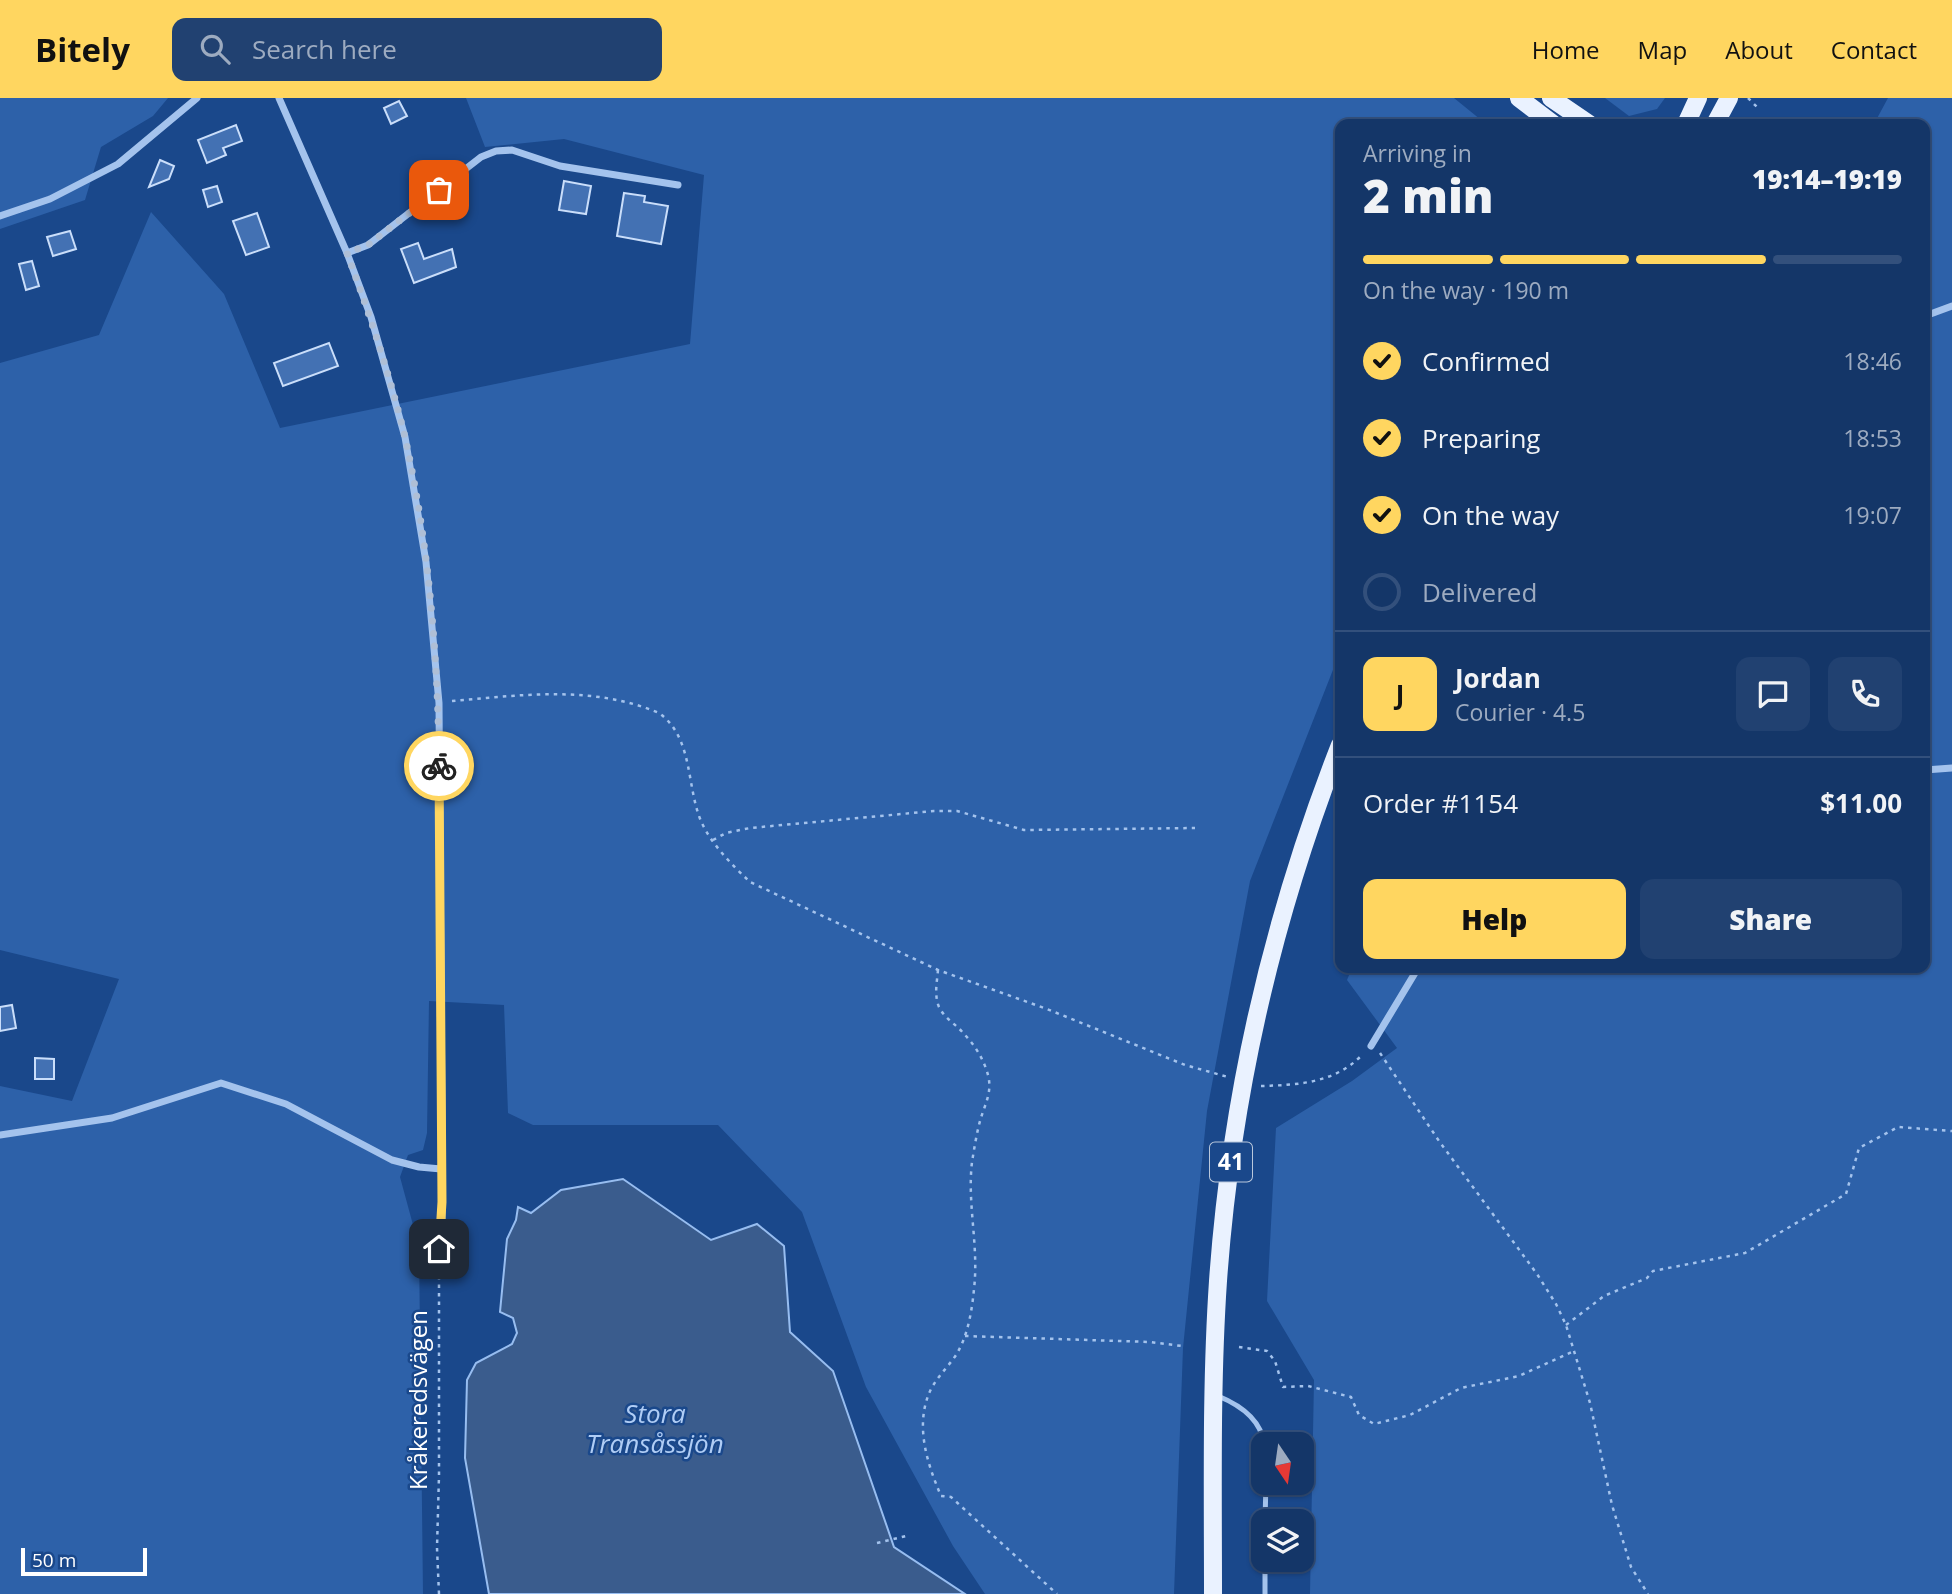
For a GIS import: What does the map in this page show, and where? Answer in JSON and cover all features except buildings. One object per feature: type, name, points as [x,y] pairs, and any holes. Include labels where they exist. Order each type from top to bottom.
[{"type":"main road","points":[[1519,98],[1546,119]]},
{"type":"main road","points":[[1551,98],[1582,119]]},
{"type":"main road","points":[[1688,119],[1698,98]]},
{"type":"main road","points":[[1718,119],[1729,98]]},
{"type":"main road","name":"41","points":[[1213,1594],[1214,1394],[1218,1281],[1228,1180],[1243,1080],[1270,965],[1297,863],[1335,759]]},
{"type":"street","points":[[0,216],[50,199],[118,164],[197,98]]},
{"type":"street","points":[[279,98],[347,253],[370,317],[405,437],[426,562],[439,703],[442,1223],[439,1249]]},
{"type":"street","points":[[347,253],[368,245],[481,157],[496,151],[521,152],[560,166],[678,185]]},
{"type":"street","points":[[1930,314],[1952,306]]},
{"type":"street","points":[[1930,770],[1952,768]]},
{"type":"street","points":[[1371,1046],[1415,973]]},
{"type":"street","points":[[0,1135],[112,1118],[221,1083],[286,1104],[392,1160],[441,1169]]},
{"type":"lane","points":[[1214,1394],[1244,1410],[1257,1423],[1260,1432]]},
{"type":"lane","points":[[1265,1572],[1265,1594]]},
{"type":"path","points":[[1748,98],[1760,110]]},
{"type":"path","points":[[439,703],[558,693],[601,698],[649,709],[667,719],[677,732],[684,749],[698,814],[713,840],[750,882],[938,970],[1047,1009],[1185,1065],[1261,1086],[1315,1082],[1354,1062]]},
{"type":"path","points":[[713,840],[726,833],[750,828],[946,811],[957,811],[1024,830],[1195,828]]},
{"type":"path","points":[[938,970],[938,1006],[978,1050],[988,1072],[991,1091],[979,1124],[972,1164],[971,1197],[976,1245],[974,1289],[965,1336],[956,1356],[941,1372],[930,1391],[924,1408],[923,1434],[927,1462],[941,1496],[951,1497],[1057,1594]]},
{"type":"path","points":[[1371,1046],[1379,1052],[1556,1304],[1566,1325],[1590,1403],[1612,1505],[1631,1567],[1648,1594]]},
{"type":"path","points":[[1566,1325],[1604,1296],[1647,1278],[1653,1271],[1745,1253],[1846,1194],[1859,1148],[1898,1127],[1952,1131]]},
{"type":"path","name":"Kråkeredsvägen","points":[[439,1249],[439,1594]]},
{"type":"path","points":[[965,1336],[1150,1342],[1182,1346]]},
{"type":"path","points":[[1239,1346],[1267,1350],[1275,1362],[1283,1387],[1308,1386],[1351,1396],[1359,1415],[1374,1424],[1410,1415],[1461,1388],[1519,1376],[1574,1351]]},
{"type":"path","points":[[877,1543],[910,1535]]},
{"type":"shaded area","points":[[0,98],[168,98],[153,116],[101,147],[85,200],[0,229]]},
{"type":"shaded area","points":[[466,98],[1454,98],[1480,119],[1335,119],[1335,665],[1250,881],[1207,1111],[1183,1348],[1174,1594],[985,1594],[953,1546],[866,1387],[802,1212],[718,1125],[533,1125],[508,1113],[504,1005],[429,1001],[427,1133],[423,1150],[408,1155],[400,1177],[419,1247],[423,1594],[0,1594],[0,1086],[72,1101],[119,979],[0,950],[0,363],[99,335],[151,212],[224,294],[280,428],[690,344],[704,175],[564,139],[485,147]]},
{"type":"shaded area","points":[[1605,98],[1665,98],[1657,109],[1629,116]]},
{"type":"shaded area","points":[[1888,98],[1952,98],[1952,1594],[1310,1594],[1310,1572],[1314,1572],[1314,1509],[1312,1509],[1312,1495],[1314,1495],[1314,1380],[1267,1301],[1276,1128],[1352,1081],[1397,1048],[1347,980],[1350,973],[1930,973],[1930,119],[1877,119]]},
{"type":"water","name":"Stora Transåssjön","points":[[623,1179],[711,1240],[757,1224],[784,1246],[790,1332],[833,1371],[894,1547],[965,1594],[489,1594],[465,1458],[467,1380],[476,1363],[512,1344],[517,1333],[513,1318],[500,1312],[507,1239],[516,1220],[518,1207],[531,1213],[561,1190]]},
{"type":"way so far","points":[[439,190],[368,245],[347,253],[370,317],[405,437],[426,562],[439,703],[439,766]]},
{"type":"route","points":[[439,766],[442,1120],[442,1223],[439,1249]]}]
